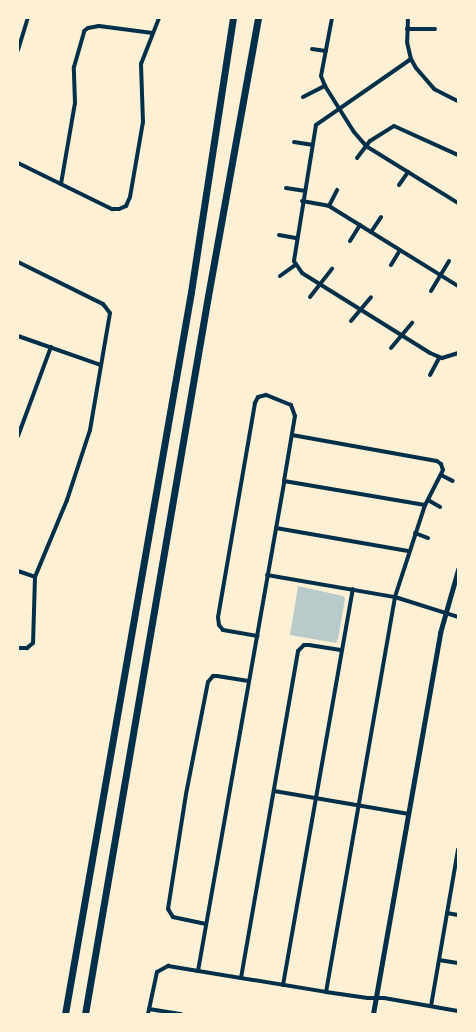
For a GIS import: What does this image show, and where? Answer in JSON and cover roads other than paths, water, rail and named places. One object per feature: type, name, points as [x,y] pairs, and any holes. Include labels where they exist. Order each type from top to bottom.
[{"type":"highway","points":[[65,1014],[191,292],[233,18]]},
{"type":"highway","points":[[86,1014],[210,286],[258,18]]},
{"type":"street","points":[[18,50],[28,18]]},
{"type":"street","points":[[18,163],[112,209],[126,206],[130,197],[143,122],[141,64],[159,18]]},
{"type":"street","points":[[332,18],[321,76],[338,108],[366,146],[458,203]]},
{"type":"street","points":[[408,18],[407,29],[411,60],[423,78],[434,89],[458,101]]},
{"type":"street","points":[[60,184],[75,103],[74,67],[84,31],[98,26],[153,33]]},
{"type":"street","points":[[407,29],[435,29]]},
{"type":"street","points":[[312,49],[326,51]]},
{"type":"street","points":[[411,60],[338,108],[316,125],[296,238],[295,265],[302,273],[439,358],[447,358],[458,353]]},
{"type":"street","points":[[303,97],[325,86]]},
{"type":"street","points":[[357,158],[366,146],[385,130],[396,126],[458,155]]},
{"type":"street","points":[[294,142],[312,145]]},
{"type":"street","points":[[400,185],[408,172]]},
{"type":"street","points":[[286,188],[304,191]]},
{"type":"street","points":[[329,206],[337,190]]},
{"type":"street","points":[[302,201],[329,206],[458,286]]},
{"type":"street","points":[[371,232],[381,217]]},
{"type":"street","points":[[350,241],[360,225]]},
{"type":"street","points":[[279,235],[296,238]]},
{"type":"street","points":[[390,265],[400,250]]},
{"type":"street","points":[[431,291],[449,261]]},
{"type":"street","points":[[18,262],[109,309],[110,318],[90,430],[67,500],[35,577],[33,640],[31,646],[18,648]]},
{"type":"street","points":[[280,276],[295,265]]},
{"type":"street","points":[[310,297],[332,270]]},
{"type":"street","points":[[351,321],[371,297]]},
{"type":"street","points":[[391,348],[412,322]]},
{"type":"street","points":[[18,336],[101,365]]},
{"type":"street","points":[[18,436],[51,347]]},
{"type":"street","points":[[430,375],[439,358]]},
{"type":"street","points":[[198,971],[257,636],[267,575],[276,528],[295,414],[293,407],[268,396],[258,398],[255,403],[218,617],[219,624],[223,630],[257,636]]},
{"type":"street","points":[[292,435],[437,461],[443,467],[441,475],[425,505],[408,551],[395,596],[326,992]]},
{"type":"street","points":[[441,475],[453,481]]},
{"type":"street","points":[[284,481],[425,505]]},
{"type":"street","points":[[428,500],[440,507]]},
{"type":"street","points":[[276,528],[408,551]]},
{"type":"street","points":[[415,533],[428,538]]},
{"type":"street","points":[[373,1014],[445,612],[458,570]]},
{"type":"street","points":[[18,571],[35,577]]},
{"type":"street","points":[[267,575],[395,596],[458,616]]},
{"type":"street","points":[[283,985],[353,589]]},
{"type":"street","points":[[241,978],[298,651],[308,644],[341,650]]},
{"type":"street","points":[[206,924],[173,916],[168,909],[186,794],[208,682],[213,676],[249,681]]},
{"type":"street","points":[[274,791],[409,814]]},
{"type":"street","points":[[431,1006],[457,866],[458,849]]},
{"type":"street","points":[[447,913],[458,915]]},
{"type":"street","points":[[439,960],[458,963]]},
{"type":"street","points":[[148,1014],[156,974],[161,968],[168,966],[458,1011]]},
{"type":"street","points":[[149,1009],[182,1014]]}]
